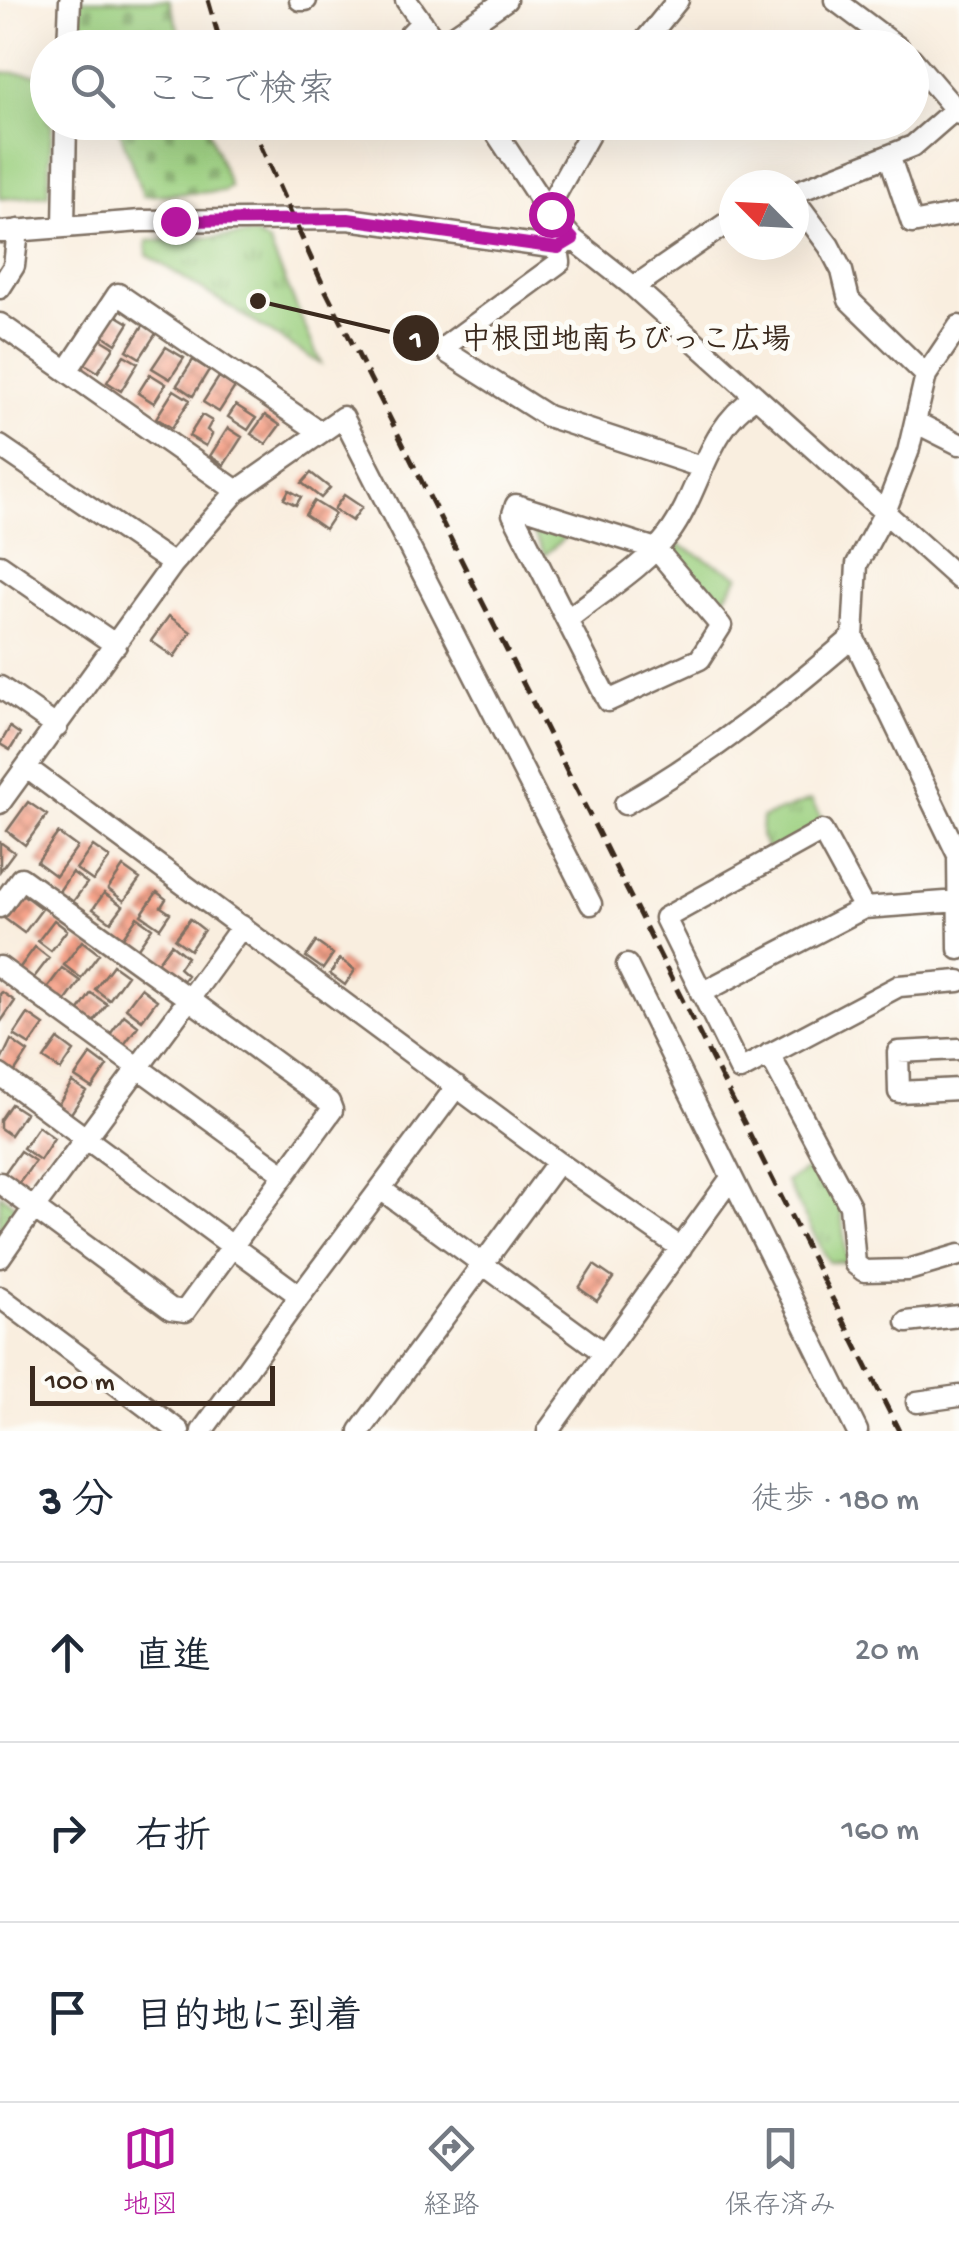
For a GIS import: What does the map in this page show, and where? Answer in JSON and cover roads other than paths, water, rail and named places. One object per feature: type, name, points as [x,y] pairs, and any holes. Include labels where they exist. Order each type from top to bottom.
[{"type":"street","points":[[69,30],[70,0]]},
{"type":"street","points":[[406,0],[428,30]]},
{"type":"street","points":[[464,30],[506,0]]},
{"type":"street","points":[[654,30],[678,0]]},
{"type":"street","points":[[835,0],[876,30]]},
{"type":"street","points":[[414,30],[422,22]]},
{"type":"street","points":[[929,77],[958,109],[929,133]]},
{"type":"street","points":[[64,226],[66,140]]},
{"type":"street","points":[[501,140],[565,243],[560,262],[447,345],[448,353],[547,416],[700,468]]},
{"type":"street","points":[[547,210],[586,140]]},
{"type":"street","points":[[809,190],[890,158],[920,140]]},
{"type":"street","points":[[890,158],[912,223],[959,214]]},
{"type":"street","points":[[809,217],[842,271],[848,300],[926,374]]},
{"type":"street","points":[[0,288],[14,266],[9,231],[64,226],[348,219],[565,243],[634,288],[959,580]]},
{"type":"street","points":[[634,288],[719,228]]},
{"type":"street","points":[[66,371],[118,294],[320,432]]},
{"type":"street","points":[[0,324],[237,491]]},
{"type":"street","points":[[959,326],[926,374],[917,423],[885,512],[857,564],[853,637],[958,855],[959,949]]},
{"type":"street","points":[[567,620],[656,549],[672,531],[700,468],[730,421],[756,397]]},
{"type":"street","points":[[0,803],[173,564],[237,491],[342,417],[591,904]]},
{"type":"street","points":[[917,423],[959,444]]},
{"type":"street","points":[[0,446],[173,564]]},
{"type":"street","points":[[516,504],[656,549],[721,626],[700,659],[608,701],[513,514],[516,504]]},
{"type":"street","points":[[0,564],[116,645]]},
{"type":"street","points":[[625,804],[697,763],[853,637]]},
{"type":"street","points":[[0,687],[57,727]]},
{"type":"street","points":[[27,768],[558,1162],[681,1248]]},
{"type":"street","points":[[864,908],[822,831],[664,918],[740,1070],[899,986],[959,981]]},
{"type":"street","points":[[0,908],[20,878],[329,1102],[332,1110],[185,1311],[171,1309],[0,1183]]},
{"type":"street","points":[[701,992],[864,908],[958,901]]},
{"type":"street","points":[[0,1257],[242,926]]},
{"type":"street","points":[[627,964],[857,1431]]},
{"type":"street","points":[[0,968],[284,1174]]},
{"type":"street","points":[[959,1049],[898,1052],[899,1092],[959,1088]]},
{"type":"street","points":[[769,1054],[850,1206],[855,1264],[864,1272],[908,1270],[959,1256]]},
{"type":"street","points":[[0,1075],[300,1296]]},
{"type":"street","points":[[202,1431],[458,1086]]},
{"type":"street","points":[[360,1431],[558,1162]]},
{"type":"street","points":[[548,1431],[731,1178]]},
{"type":"street","points":[[382,1190],[604,1353]]},
{"type":"street","points":[[0,1297],[179,1431]]},
{"type":"street","points":[[907,1322],[959,1316]]},
{"type":"street","points":[[917,1402],[959,1396]]},
{"type":"railway","points":[[208,0],[217,30]]},
{"type":"railway","points":[[258,140],[323,285],[899,1431]]},
{"type":"place","name":"中根団地南ちびっこ広場","points":[[258,301]]}]
